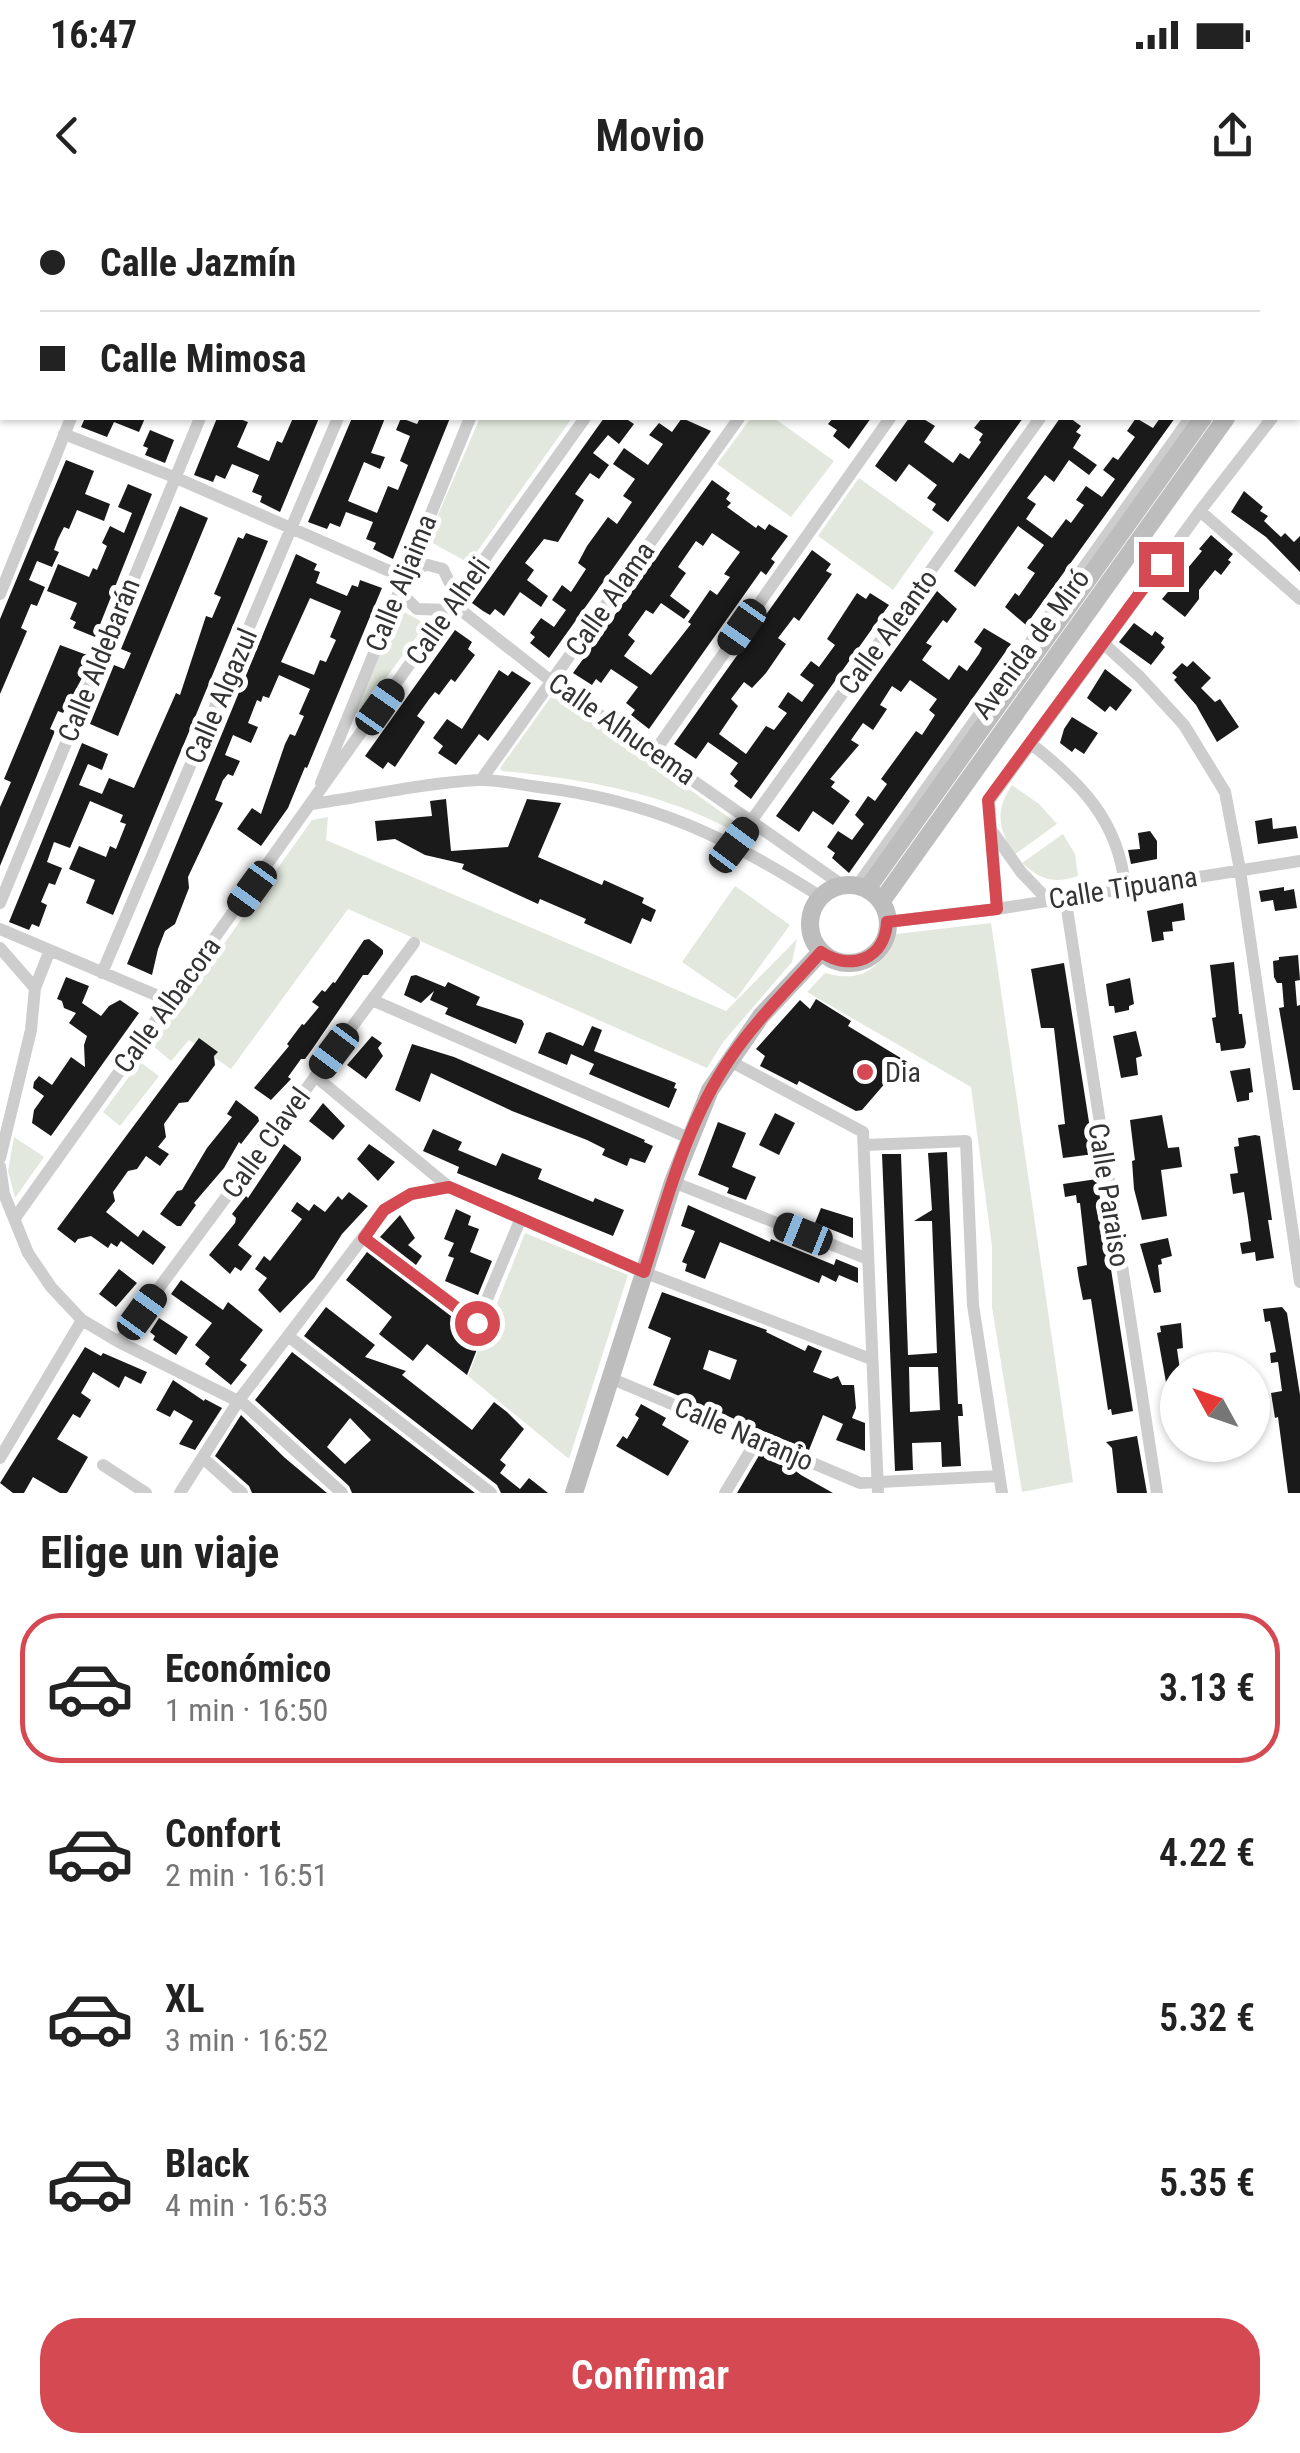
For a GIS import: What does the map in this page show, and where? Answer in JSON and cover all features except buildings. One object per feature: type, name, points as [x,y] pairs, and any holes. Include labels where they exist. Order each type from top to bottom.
[{"type":"main road","name":"Avenida de Miró","points":[[862,890],[1203,420]]},
{"type":"main road","name":"Avenida de Miró","points":[[862,890],[1224,420]]},
{"type":"main road","points":[[862,890],[887,922],[885,938],[868,958],[844,963],[821,952],[810,930],[814,906],[821,896],[862,890]]},
{"type":"main road","points":[[574,1493],[689,1138],[728,1060],[761,1016],[821,952]]},
{"type":"street","points":[[0,594],[70,420]]},
{"type":"street","name":"Calle Aldebarán","points":[[0,903],[199,420]]},
{"type":"street","name":"Calle Algazul","points":[[102,973],[337,420]]},
{"type":"street","name":"Calle Aljaima","points":[[312,804],[469,420]]},
{"type":"street","name":"Calle Alheli","points":[[312,804],[584,420]]},
{"type":"street","name":"Calle Alama","points":[[481,780],[738,420]]},
{"type":"street","points":[[654,751],[889,420]]},
{"type":"street","name":"Calle Aleanto","points":[[734,845],[1039,420]]},
{"type":"street","points":[[862,890],[1189,420]]},
{"type":"street","points":[[997,909],[988,800],[1270,420]]},
{"type":"street","points":[[64,434],[404,576],[436,566],[448,575],[453,604],[417,610],[406,598],[404,576]]},
{"type":"street","points":[[1200,511],[1300,599]]},
{"type":"street","name":"Calle Alhucema","points":[[453,604],[551,681],[752,821],[862,890]]},
{"type":"street","points":[[1103,643],[1184,725],[1225,792],[1240,870],[1300,1282]]},
{"type":"street","points":[[1030,744],[1060,767],[1100,810],[1115,839],[1125,887]]},
{"type":"street","points":[[312,804],[481,780],[573,792],[632,803],[692,824],[756,855],[821,896]]},
{"type":"street","name":"Calle Albacora","points":[[15,1218],[312,804]]},
{"type":"street","points":[[991,828],[1006,853],[1047,899]]},
{"type":"street","name":"Calle Tipuana","points":[[887,922],[997,909],[1300,861]]},
{"type":"street","name":"Calle Paraiso","points":[[1065,896],[1157,1493]]},
{"type":"street","points":[[0,929],[170,1002]]},
{"type":"street","name":"Calle Clavel","points":[[119,1342],[414,944]]},
{"type":"street","points":[[0,948],[35,988]]},
{"type":"street","points":[[50,950],[35,988],[31,1030],[0,1162],[4,1194],[28,1253],[82,1320],[239,1400],[342,1493]]},
{"type":"street","points":[[372,1000],[689,1138]]},
{"type":"street","points":[[728,1060],[863,1132],[877,1487]]},
{"type":"street","points":[[315,1076],[449,1187],[644,1272],[871,1359]]},
{"type":"street","points":[[865,1145],[966,1141],[973,1305],[1002,1493]]},
{"type":"street","points":[[673,1182],[868,1260]]},
{"type":"street","points":[[180,1493],[239,1400],[384,1210],[411,1194],[449,1187]]},
{"type":"street","points":[[364,1238],[477,1323],[521,1218]]},
{"type":"street","points":[[0,1458],[82,1320]]},
{"type":"street","points":[[288,1336],[491,1493]]},
{"type":"street","name":"Calle Naranjo","points":[[610,1378],[758,1438],[857,1488],[1000,1476]]},
{"type":"street","points":[[725,1493],[758,1438]]},
{"type":"street","points":[[203,1458],[242,1493]]},
{"type":"street","points":[[103,1464],[146,1493]]},
{"type":"shaded area","points":[[479,420],[571,420],[469,563],[427,540]]},
{"type":"shaded area","points":[[750,420],[777,420],[834,461],[791,517],[717,464]]},
{"type":"shaded area","points":[[859,478],[934,532],[893,590],[818,536]]},
{"type":"shaded area","points":[[399,609],[426,624],[359,714],[355,713]]},
{"type":"shaded area","points":[[554,693],[738,824],[733,831],[678,806],[620,789],[502,771],[500,768]]},
{"type":"shaded area","points":[[1012,785],[1039,804],[1057,824],[1014,855],[1001,820]]},
{"type":"shaded area","points":[[328,817],[326,840],[726,1011],[797,939],[792,962],[724,1041],[707,1068],[348,909],[231,1069],[189,1040],[171,1061],[152,1045],[312,820]]},
{"type":"shaded area","points":[[1063,834],[1075,854],[1078,876],[1048,879],[1022,863]]},
{"type":"shaded area","points":[[735,886],[790,925],[736,999],[682,962]]},
{"type":"shaded area","points":[[991,923],[1073,1482],[1022,1492],[992,1307],[992,1246],[971,1087],[807,992],[825,973],[851,976],[870,970],[884,956],[896,934]]},
{"type":"shaded area","points":[[140,1062],[159,1076],[120,1126],[103,1112]]},
{"type":"shaded area","points":[[14,1137],[44,1157],[15,1198],[8,1171]]},
{"type":"shaded area","points":[[525,1233],[628,1275],[569,1459],[468,1376]]},
{"type":"place","name":"Dia","points":[[865,1072]]},
{"type":"route","points":[[477,1323],[364,1238],[384,1210],[411,1194],[449,1187],[644,1272],[680,1162],[710,1090],[761,1016],[821,952],[844,963],[856,962],[878,950],[887,922],[997,909],[988,800],[1161,564]]}]
